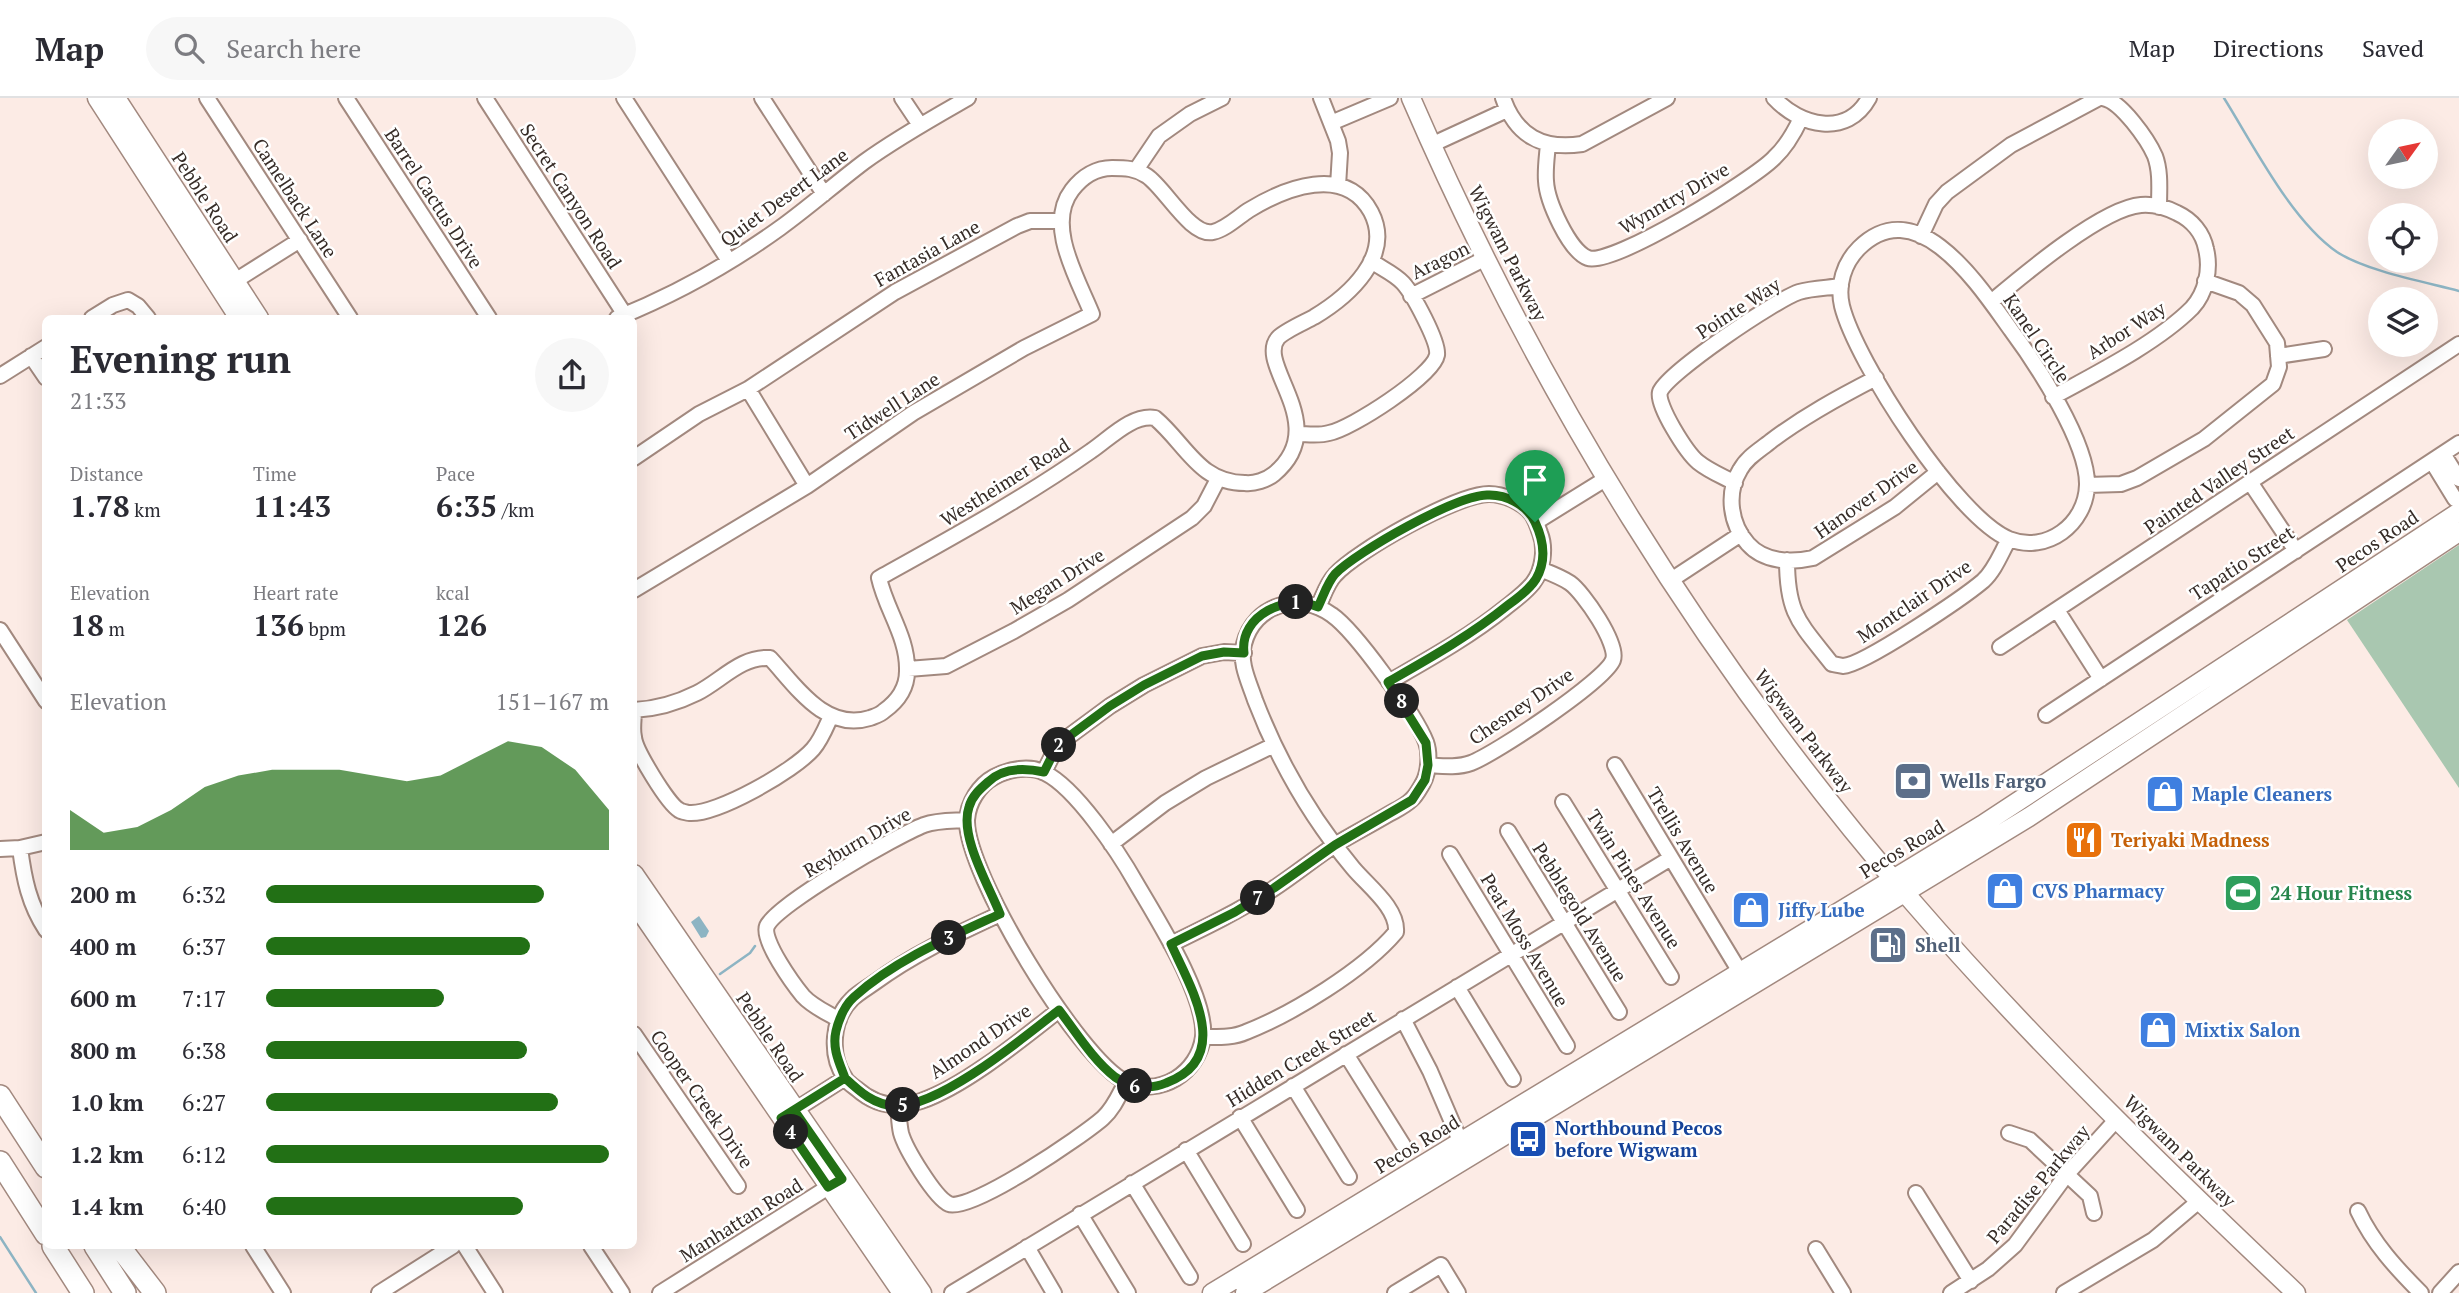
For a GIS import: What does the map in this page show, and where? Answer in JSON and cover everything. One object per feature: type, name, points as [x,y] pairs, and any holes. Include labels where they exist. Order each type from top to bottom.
[{"type":"highway","points":[[3,1101],[42,1149]]},
{"type":"highway","points":[[3,1101],[42,1161]]},
{"type":"highway","points":[[0,1162],[42,1228]]},
{"type":"highway","points":[[55,1249],[82,1293]]},
{"type":"highway","points":[[97,1249],[125,1293]]},
{"type":"highway","points":[[121,1249],[155,1293]]},
{"type":"main road","points":[[97,98],[228,286],[238,315]]},
{"type":"main road","name":"Pebble Road","points":[[116,98],[228,286],[256,315]]},
{"type":"main road","name":"Wigwam Parkway","points":[[1411,98],[1486,258],[1540,362],[1607,478],[1671,580],[1774,728],[1899,886],[1994,992],[2199,1201],[2296,1293]]},
{"type":"main road","name":"Pecos Road","points":[[1711,1000],[1740,972],[2029,817],[2197,695],[2459,512]]},
{"type":"main road","name":"Pecos Road","points":[[2197,695],[2459,532]]},
{"type":"main road","name":"Pebble Road","points":[[637,879],[788,1114]]},
{"type":"main road","name":"Pecos Road","points":[[1212,1293],[1464,1150],[1899,886]]},
{"type":"main road","points":[[637,906],[788,1114],[835,1183],[902,1293]]},
{"type":"main road","name":"Pecos Road","points":[[1245,1293],[1464,1150]]},
{"type":"main road","points":[[835,1183],[922,1293]]},
{"type":"street","name":"Camelback Lane","points":[[207,98],[348,315]]},
{"type":"street","name":"Barrel Cactus Drive","points":[[346,98],[487,315]]},
{"type":"street","name":"Secret Canyon Road","points":[[485,98],[620,315]]},
{"type":"street","points":[[624,98],[729,261]]},
{"type":"street","points":[[762,98],[824,194]]},
{"type":"street","points":[[902,98],[920,125]]},
{"type":"street","name":"Quiet Desert Lane","points":[[625,315],[694,282],[729,261],[779,229],[865,162],[920,125],[968,98]]},
{"type":"street","points":[[1136,170],[1159,136],[1190,114],[1222,98]]},
{"type":"street","points":[[1321,98],[1338,141],[1338,186]]},
{"type":"street","points":[[1331,123],[1390,98]]},
{"type":"street","points":[[1431,145],[1505,104],[1515,123],[1533,140],[1567,146],[1582,144],[1667,98]]},
{"type":"street","points":[[1774,98],[1787,112],[1812,123],[1833,123],[1853,116],[1869,98]]},
{"type":"street","points":[[1991,302],[2046,257],[2127,208],[2143,205],[2159,207],[2168,208],[2187,218],[2200,232],[2209,267],[2205,281],[2239,293],[2253,305],[2277,343],[2279,367],[2273,384],[2204,439],[2137,478],[2120,484],[2087,485],[2087,499],[2077,518],[2060,535],[2040,542],[2018,543],[1996,534],[1938,472],[1905,426],[1876,378],[1842,305],[1841,276],[1852,255],[1868,239],[1888,231],[1909,230],[1921,236],[1936,204],[1947,192],[2011,145],[2104,98],[2123,111],[2155,156],[2159,207]]},
{"type":"street","name":"Wynntry Drive","points":[[1548,144],[1545,179],[1548,195],[1569,242],[1586,258],[1595,259],[1612,254],[1708,205],[1774,159],[1793,136],[1801,118]]},
{"type":"street","points":[[1060,221],[1068,195],[1087,175],[1103,168],[1130,167],[1159,186],[1202,232],[1213,232],[1282,193],[1326,182],[1348,189],[1371,212],[1378,234],[1375,255],[1356,285],[1318,314],[1278,338],[1273,350],[1294,409],[1296,444],[1288,461],[1272,476],[1252,484],[1231,483],[1219,478]]},
{"type":"street","name":"Fantasia Lane","points":[[637,456],[699,414],[748,389],[895,292],[1017,226],[1030,221],[1060,221]]},
{"type":"street","name":"Tidwell Lane","points":[[637,588],[807,486],[913,413],[1024,348],[1092,314],[1063,241],[1060,221]]},
{"type":"street","name":"Kanel Circle","points":[[1921,236],[1934,240],[1955,260],[1991,302],[2024,348],[2077,442],[2087,470],[2087,485]]},
{"type":"street","points":[[228,286],[300,240]]},
{"type":"street","name":"Aragon","points":[[1411,296],[1486,258]]},
{"type":"street","points":[[1297,434],[1328,434],[1342,429],[1373,412],[1426,372],[1436,360],[1438,351],[1433,336],[1402,282],[1371,261]]},
{"type":"street","name":"Arbor Way","points":[[2053,397],[2116,362],[2160,333],[2191,308],[2203,293],[2205,281]]},
{"type":"street","name":"Pointe Way","points":[[1735,483],[1708,470],[1695,459],[1683,444],[1660,401],[1660,392],[1671,377],[1732,331],[1798,292],[1842,286]]},
{"type":"street","points":[[97,315],[128,300],[146,315]]},
{"type":"street","name":"Painted Valley Street","points":[[2000,647],[2459,344]]},
{"type":"street","points":[[0,376],[42,349]]},
{"type":"street","points":[[2278,356],[2324,349]]},
{"type":"street","points":[[31,356],[42,372]]},
{"type":"street","points":[[1787,561],[1774,560],[1750,546],[1734,521],[1731,495],[1739,470],[1749,458],[1795,424],[1828,402],[1876,378]]},
{"type":"street","points":[[748,389],[807,486]]},
{"type":"street","name":"Westheimer Road","points":[[908,669],[905,645],[882,592],[880,578],[961,533],[1072,465],[1139,418],[1155,418],[1199,466],[1212,477],[1219,478]]},
{"type":"street","name":"Tapatio Street","points":[[2046,715],[2459,443]]},
{"type":"street","points":[[2459,479],[2448,460],[2438,457],[2436,468],[2455,499],[2459,500]]},
{"type":"street","name":"Hanover Drive","points":[[1787,561],[1799,561],[1826,552],[1895,507],[1938,472]]},
{"type":"street","name":"Megan Drive","points":[[908,669],[946,666],[1069,600],[1192,518],[1203,506],[1219,478]]},
{"type":"street","points":[[1535,522],[1607,478]]},
{"type":"street","points":[[2250,482],[2296,551]]},
{"type":"street","points":[[1318,607],[1332,577],[1343,567],[1392,535],[1437,511],[1472,496],[1489,494],[1504,497],[1531,513],[1543,539],[1540,569],[1535,581],[1492,618],[1388,682]]},
{"type":"street","points":[[1671,580],[1741,534]]},
{"type":"street","name":"Montclair Drive","points":[[1787,561],[1787,590],[1798,620],[1832,664],[1843,666],[1857,662],[1886,646],[1984,580],[1994,568],[2009,539]]},
{"type":"street","name":"Chesney Drive","points":[[1428,765],[1457,766],[1471,763],[1523,733],[1566,703],[1613,661],[1614,648],[1609,636],[1578,591],[1570,583],[1540,569]]},
{"type":"street","points":[[1171,944],[1255,900],[1335,845],[1412,800],[1425,780],[1428,765],[1426,743],[1388,682],[1345,626],[1331,614],[1307,602],[1273,607],[1262,615],[1251,627],[1243,646],[1243,667],[1274,745],[1302,797],[1335,845],[1387,907],[1396,921],[1396,932],[1382,948],[1294,1007],[1245,1033],[1203,1037]]},
{"type":"street","points":[[2057,610],[2101,678]]},
{"type":"street","points":[[0,631],[42,695]]},
{"type":"street","points":[[1044,772],[1056,748],[1064,740],[1144,685],[1202,656],[1224,652],[1244,653]]},
{"type":"street","points":[[637,710],[651,709],[698,692],[756,657],[770,658],[813,705],[831,716],[860,721],[881,715],[897,701],[906,683],[908,669]]},
{"type":"street","points":[[637,746],[640,756],[677,810],[689,814],[743,795],[774,779],[807,756],[816,746],[831,716]]},
{"type":"street","points":[[1111,844],[1165,803],[1206,778],[1274,745]]},
{"type":"street","name":"Trellis Avenue","points":[[1615,765],[1740,972]]},
{"type":"street","points":[[1014,769],[1044,772],[1077,801],[1122,858],[1171,944],[1195,998],[1204,1026],[1201,1049],[1192,1066],[1177,1079],[1156,1087],[1135,1086],[1115,1077],[1096,1057],[1027,963],[1000,914],[968,837],[967,820],[968,807],[977,793],[992,778],[1014,769]]},
{"type":"street","name":"Twin Pines Avenue","points":[[1563,802],[1671,977]]},
{"type":"street","name":"Reyburn Drive","points":[[839,1020],[803,996],[772,950],[766,936],[767,927],[779,912],[877,849],[924,825],[939,821],[967,820]]},
{"type":"street","name":"Pebblegold Avenue","points":[[1508,831],[1619,1013]]},
{"type":"street","points":[[0,849],[42,843]]},
{"type":"street","points":[[20,848],[25,884],[32,907],[42,923]]},
{"type":"street","name":"Peat Moss Avenue","points":[[1450,854],[1567,1046]]},
{"type":"street","name":"Hidden Creek Street","points":[[952,1293],[1671,858]]},
{"type":"street","points":[[1000,914],[934,945],[888,972],[853,998],[839,1020],[835,1033],[835,1051],[845,1078],[867,1098],[898,1106],[901,1133],[906,1147],[939,1196],[948,1204],[956,1205],[971,1201],[1067,1145],[1113,1108],[1126,1082]]},
{"type":"street","points":[[1457,987],[1513,1079]]},
{"type":"street","name":"Almond Drive","points":[[898,1106],[921,1101],[955,1084],[1004,1052],[1059,1010]]},
{"type":"street","points":[[1404,1019],[1430,1070],[1464,1150]]},
{"type":"street","name":"Cooper Creek Drive","points":[[637,1038],[738,1186]]},
{"type":"street","points":[[1346,1054],[1403,1145]]},
{"type":"street","points":[[788,1114],[845,1078]]},
{"type":"street","points":[[1293,1086],[1349,1177]]},
{"type":"street","points":[[1240,1117],[1297,1210]]},
{"type":"street","name":"Paradise Parkway","points":[[1951,1293],[2015,1245],[2067,1174],[2117,1119]]},
{"type":"street","points":[[2009,1133],[2030,1140],[2067,1174],[2090,1196],[2094,1213]]},
{"type":"street","points":[[1186,1150],[1243,1244]]},
{"type":"street","name":"Manhattan Road","points":[[660,1293],[835,1183]]},
{"type":"street","points":[[1132,1183],[1190,1277]]},
{"type":"street","points":[[1916,1193],[1971,1280]]},
{"type":"street","points":[[2064,1293],[2153,1240],[2199,1201]]},
{"type":"street","points":[[2358,1211],[2384,1254],[2421,1293]]},
{"type":"street","points":[[1080,1214],[1128,1293]]},
{"type":"street","points":[[1027,1247],[1054,1293]]},
{"type":"street","points":[[255,1249],[283,1293]]},
{"type":"street","points":[[379,1293],[448,1249]]},
{"type":"street","points":[[467,1249],[495,1293]]},
{"type":"street","points":[[593,1249],[622,1293]]},
{"type":"street","points":[[1816,1249],[1843,1293]]},
{"type":"street","points":[[1395,1293],[1441,1265],[1458,1293]]},
{"type":"street","points":[[2440,1293],[2459,1272]]},
{"type":"street","points":[[973,1280],[981,1293]]},
{"type":"green space","points":[[2459,545],[2459,788],[2347,620]]},
{"type":"water","points":[[699,916],[709,931],[706,937],[701,938],[691,922]]},
{"type":"waterway","points":[[2224,98],[2289,202],[2320,238],[2337,252],[2379,270],[2459,291]]},
{"type":"waterway","points":[[720,974],[750,953],[755,946]]},
{"type":"waterway","points":[[0,1237],[36,1293]]},
{"type":"place","name":"Wells Fargo","points":[[1913,781]]},
{"type":"place","name":"Maple Cleaners","points":[[2165,794]]},
{"type":"place","name":"Teriyaki Madness","points":[[2084,840]]},
{"type":"place","name":"CVS Pharmacy","points":[[2005,891]]},
{"type":"place","name":"24 Hour Fitness","points":[[2243,893]]},
{"type":"place","name":"Jiffy Lube","points":[[1751,910]]},
{"type":"place","name":"Shell","points":[[1888,945]]},
{"type":"place","name":"Mixtix Salon","points":[[2158,1030]]},
{"type":"place","name":"Northbound Pecos before Wigwam","points":[[1528,1139]]},
{"type":"route","points":[[1535,522],[1531,513],[1519,504],[1489,494],[1472,496],[1437,511],[1392,535],[1343,567],[1332,577],[1318,607],[1307,602],[1288,603],[1273,607],[1262,615],[1251,627],[1243,646],[1244,653],[1224,652],[1202,656],[1144,685],[1064,740],[1056,748],[1044,772],[1014,769],[992,778],[968,807],[967,820],[968,837],[1000,914],[934,945],[888,972],[853,998],[845,1008],[835,1033],[835,1051],[845,1078],[839,1083],[806,1102],[781,1118],[828,1187],[842,1179],[794,1110],[839,1083],[845,1078],[867,1098],[883,1104],[898,1106],[921,1101],[955,1084],[1004,1052],[1059,1010],[1115,1077],[1135,1086],[1156,1087],[1177,1079],[1192,1066],[1201,1049],[1204,1026],[1195,998],[1171,944],[1235,912],[1335,845],[1412,800],[1425,780],[1428,765],[1426,743],[1400,697],[1388,682],[1450,646],[1526,591],[1535,581],[1543,553],[1543,539],[1535,522]]}]
